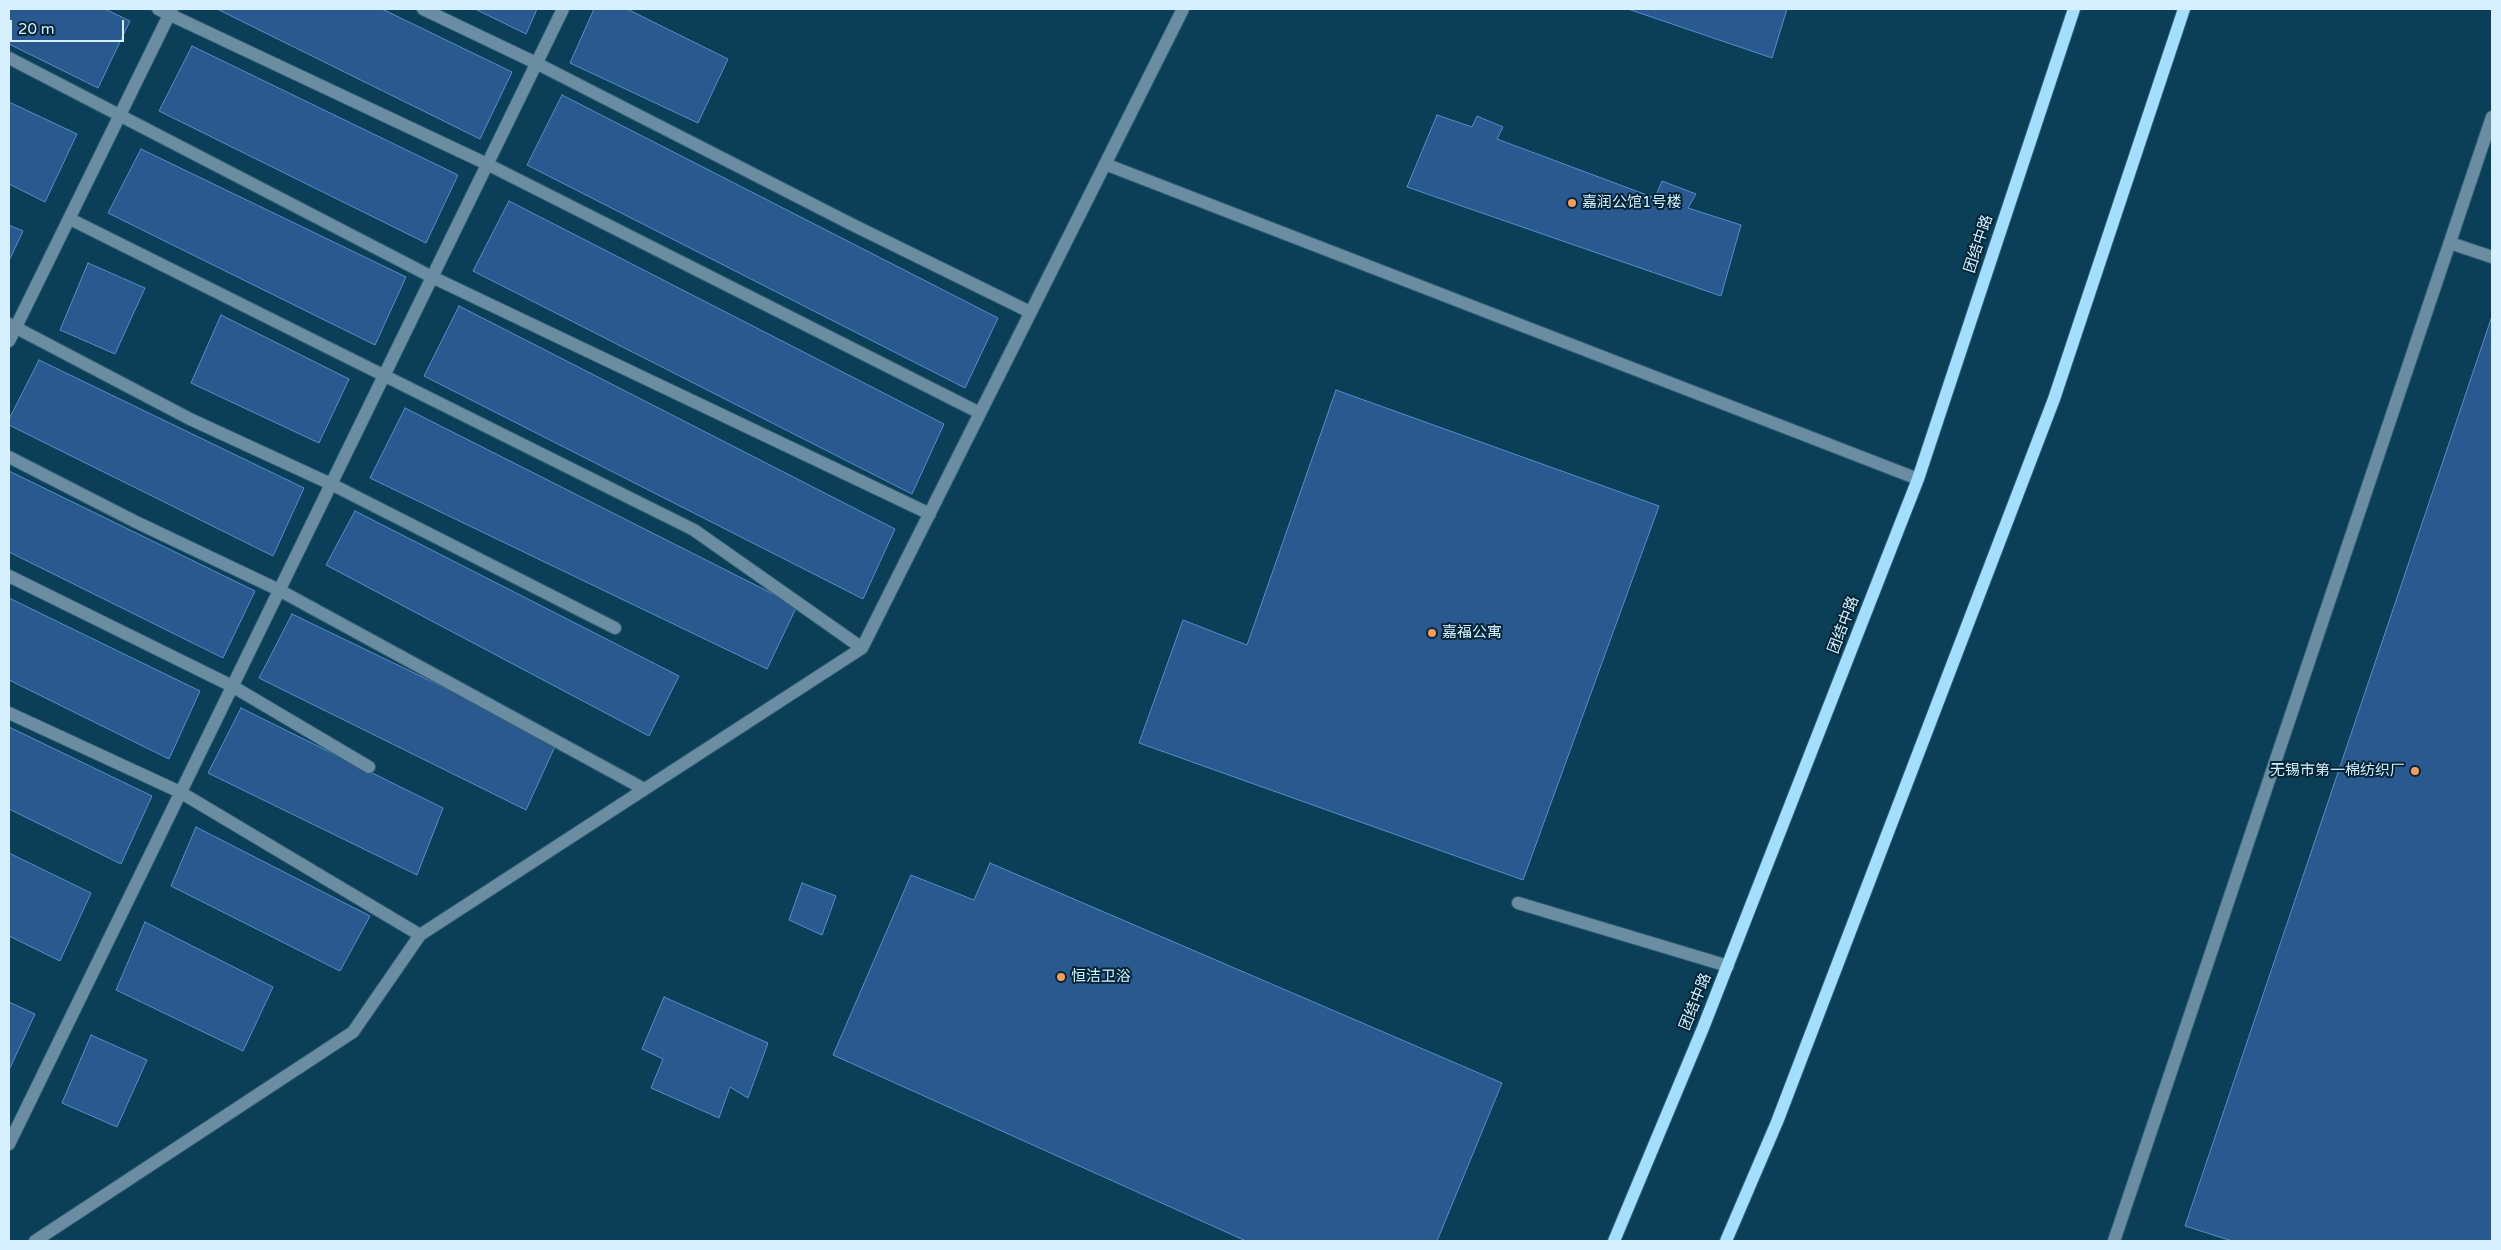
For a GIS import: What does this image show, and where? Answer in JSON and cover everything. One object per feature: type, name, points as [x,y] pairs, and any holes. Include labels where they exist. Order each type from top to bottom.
[{"type":"main road","name":"团结中路","points":[[1614,1241],[1728,966],[1918,479],[2074,9]]},
{"type":"main road","points":[[1726,1241],[1781,1113],[2054,399],[2184,9]]},
{"type":"street","points":[[423,9],[536,63],[853,225],[1030,312]]},
{"type":"street","points":[[9,1144],[563,9]]},
{"type":"street","points":[[34,1241],[353,1032],[420,935],[862,648],[1183,9]]},
{"type":"street","points":[[9,341],[13,326],[70,219],[167,11],[487,164],[980,413]]},
{"type":"street","points":[[9,58],[432,276],[930,514]]},
{"type":"street","points":[[2114,1241],[2492,117]]},
{"type":"street","points":[[1105,164],[1918,479]]},
{"type":"street","points":[[70,219],[694,530],[862,648]]},
{"type":"street","points":[[2450,243],[2492,257]]},
{"type":"street","points":[[13,326],[190,419],[331,484],[615,628]]},
{"type":"street","points":[[9,457],[136,522],[279,590],[644,789]]},
{"type":"street","points":[[9,576],[232,686],[370,768]]},
{"type":"street","points":[[9,712],[180,792],[420,935]]},
{"type":"street","points":[[1518,903],[1728,966]]},
{"type":"building","points":[[9,9],[105,9],[130,21],[98,88],[9,44]]},
{"type":"building","points":[[217,9],[382,9],[512,72],[480,139]]},
{"type":"building","points":[[475,9],[537,9],[526,34]]},
{"type":"building","points":[[594,9],[627,9],[728,59],[698,123],[570,63]]},
{"type":"building","points":[[1628,9],[1787,9],[1772,58]]},
{"type":"building","points":[[192,46],[458,175],[426,243],[159,111]]},
{"type":"building","points":[[562,95],[998,318],[965,388],[527,165]]},
{"type":"building","points":[[9,102],[77,134],[45,202],[9,184]]},
{"type":"building","name":"嘉润公馆1号楼","points":[[1437,115],[1472,127],[1477,116],[1503,127],[1497,139],[1655,198],[1662,181],[1696,194],[1688,208],[1741,225],[1721,296],[1407,187]]},
{"type":"building","points":[[141,149],[406,277],[375,345],[108,213]]},
{"type":"building","points":[[509,201],[944,424],[912,494],[473,271]]},
{"type":"building","points":[[9,225],[23,231],[9,261]]},
{"type":"building","points":[[88,263],[145,288],[115,354],[60,330]]},
{"type":"building","points":[[459,306],[895,529],[863,599],[424,376]]},
{"type":"building","points":[[221,315],[349,379],[319,443],[191,383]]},
{"type":"building","name":"无锡市第一棉纺织厂","points":[[2492,316],[2492,1241],[2232,1241],[2185,1226]]},
{"type":"building","points":[[39,360],[304,488],[273,556],[9,425],[9,419]]},
{"type":"building","name":"嘉福公寓","points":[[1336,390],[1659,506],[1523,880],[1139,743],[1183,620],[1247,645]]},
{"type":"building","points":[[405,408],[797,606],[767,669],[370,478]]},
{"type":"building","points":[[9,471],[255,591],[223,658],[9,552]]},
{"type":"building","points":[[355,511],[679,676],[649,736],[326,565]]},
{"type":"building","points":[[9,598],[200,691],[169,759],[9,680]]},
{"type":"building","points":[[292,614],[557,742],[526,810],[259,678]]},
{"type":"building","points":[[241,708],[443,808],[417,875],[208,773]]},
{"type":"building","points":[[9,727],[152,796],[121,864],[9,809]]},
{"type":"building","points":[[196,827],[370,916],[340,971],[171,886]]},
{"type":"building","points":[[9,853],[91,893],[60,961],[9,936]]},
{"type":"building","name":"恒洁卫浴","points":[[990,863],[1502,1083],[1437,1241],[1246,1241],[833,1055],[911,875],[974,900]]},
{"type":"building","points":[[802,883],[836,896],[822,935],[789,920]]},
{"type":"building","points":[[145,922],[273,987],[243,1051],[116,990]]},
{"type":"building","points":[[664,997],[768,1043],[748,1098],[730,1087],[719,1118],[651,1088],[663,1059],[642,1049]]},
{"type":"building","points":[[9,1002],[35,1014],[9,1070]]},
{"type":"building","points":[[91,1035],[147,1060],[117,1127],[62,1103]]},
{"type":"place","name":"嘉润公馆1号楼","points":[[1572,203]]},
{"type":"place","name":"嘉福公寓","points":[[1432,633]]},
{"type":"place","name":"无锡市第一棉纺织厂","points":[[2415,771]]},
{"type":"place","name":"恒洁卫浴","points":[[1061,977]]}]
